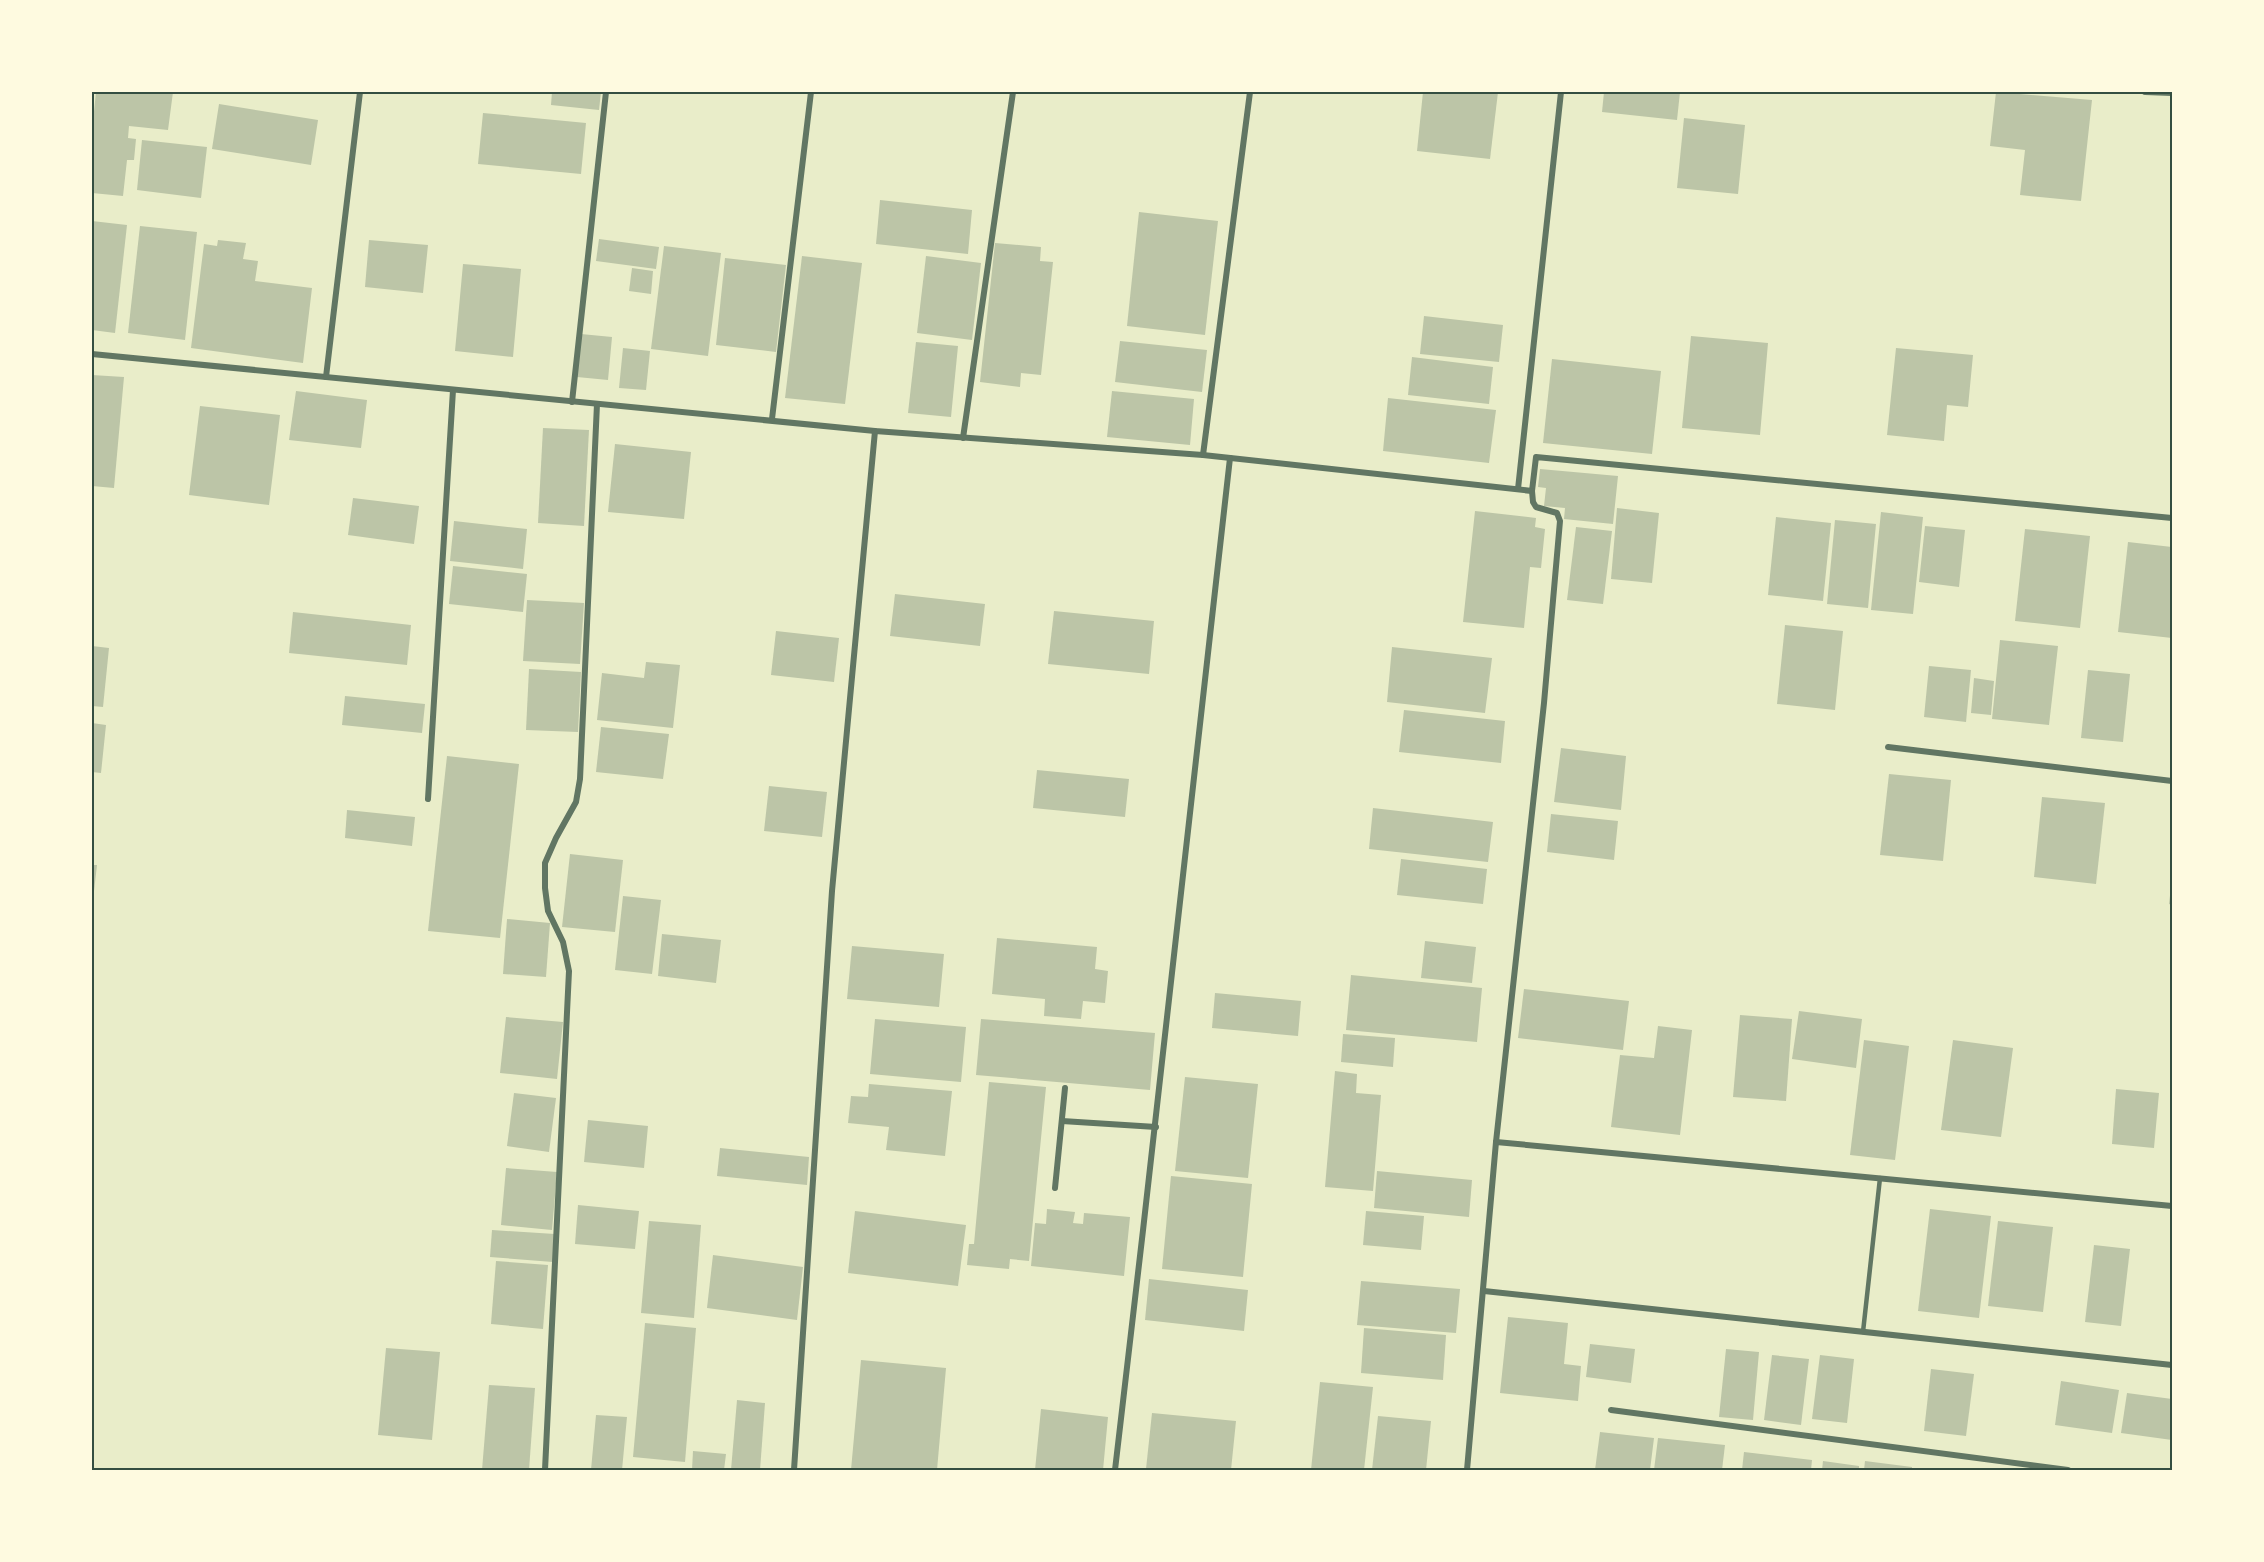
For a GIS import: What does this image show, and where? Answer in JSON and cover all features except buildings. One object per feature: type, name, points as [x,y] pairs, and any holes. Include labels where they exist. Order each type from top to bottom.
[{"type":"street","points":[[326,377],[360,92]]},
{"type":"street","points":[[572,402],[606,92]]},
{"type":"street","points":[[772,419],[811,92]]},
{"type":"street","points":[[963,438],[1013,92]]},
{"type":"street","points":[[1203,455],[1250,92]]},
{"type":"street","points":[[1518,489],[1561,92]]},
{"type":"street","points":[[2145,92],[2172,93]]},
{"type":"street","points":[[92,354],[876,431],[1203,455],[1532,490]]},
{"type":"street","points":[[428,799],[453,390]]},
{"type":"street","points":[[546,1470],[569,971],[563,942],[548,911],[545,863],[576,802],[580,778],[597,404]]},
{"type":"street","points":[[794,1470],[832,891],[876,431]]},
{"type":"street","points":[[1467,1470],[1496,1142],[1544,703],[1560,521],[1557,513],[1536,507],[1533,502],[1536,457],[2172,518]]},
{"type":"street","points":[[1115,1470],[1156,1127],[1166,1012],[1230,458]]},
{"type":"street","points":[[1888,747],[2172,781]]},
{"type":"street","points":[[1055,1188],[1065,1088]]},
{"type":"street","points":[[1062,1121],[1156,1127]]},
{"type":"street","points":[[1496,1142],[2172,1206]]},
{"type":"street","points":[[1484,1291],[2172,1365]]},
{"type":"street","points":[[1611,1410],[2068,1470]]},
{"type":"lane","points":[[1863,1332],[1880,1178]]}]
